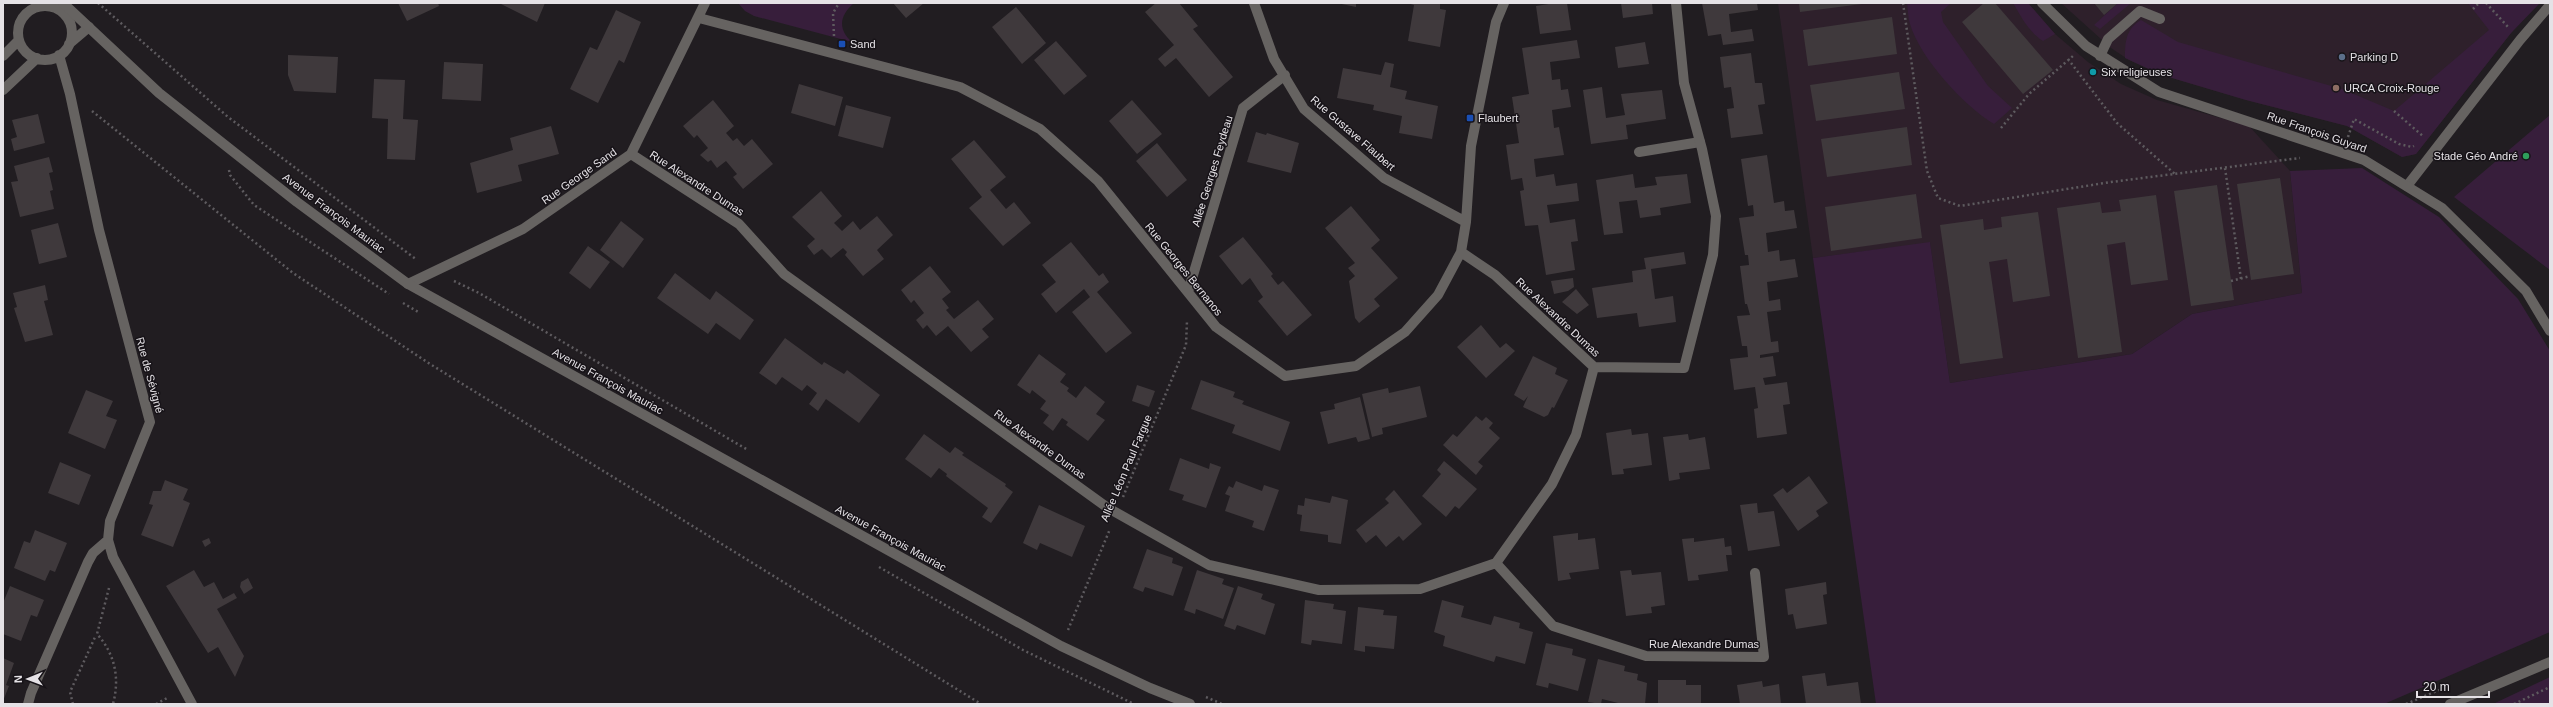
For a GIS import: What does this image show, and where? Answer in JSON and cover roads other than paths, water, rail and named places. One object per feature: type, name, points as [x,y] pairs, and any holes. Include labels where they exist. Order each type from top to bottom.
[{"type":"street","name":"Avenue François Mauriac","points":[[63,3],[159,93],[297,202],[408,284],[1061,646],[1150,688],[1190,704]]},
{"type":"street","name":"Rue George Sand","points":[[408,284],[522,229],[632,154],[705,3]]},
{"type":"street","name":"Rue Gustave Flaubert","points":[[1254,3],[1274,59],[1304,110],[1384,178],[1466,222]]},
{"type":"street","name":"Rue Georges Bernanos","points":[[699,18],[960,87],[1040,129],[1098,181],[1216,327],[1285,376],[1356,366],[1405,332],[1438,295],[1461,252],[1466,222],[1471,146],[1496,22],[1504,3]]},
{"type":"street","points":[[1594,367],[1684,368],[1713,255],[1716,216],[1700,142],[1684,83],[1676,3]]},
{"type":"street","name":"Rue François Guyard","points":[[2042,3],[2086,46],[2160,92],[2364,160],[2442,208],[2526,291],[2550,330]]},
{"type":"street","points":[[69,44],[72,36],[68,20],[57,8],[40,5],[25,15],[18,31],[19,40],[28,54],[36,58],[52,59],[59,55],[69,44],[89,27]]},
{"type":"street","points":[[2407,186],[2520,40],[2550,5]]},
{"type":"street","points":[[2100,56],[2108,39],[2140,11],[2160,19]]},
{"type":"street","points":[[3,56],[19,40]]},
{"type":"street","name":"Rue de Sévigné","points":[[59,55],[70,94],[99,230],[150,422],[110,521],[108,540],[120,570],[192,704]]},
{"type":"street","points":[[3,90],[36,58]]},
{"type":"street","name":"Allée Georges Feydeau","points":[[1188,292],[1243,108],[1284,74]]},
{"type":"street","points":[[1639,152],[1700,142]]},
{"type":"street","name":"Rue Alexandre Dumas","points":[[632,154],[739,224],[784,274],[1117,512],[1209,565],[1319,590],[1420,589],[1496,563],[1552,484],[1576,435],[1594,367],[1495,275],[1461,252]]},
{"type":"street","points":[[28,704],[31,693],[88,562],[93,553],[108,540]]},
{"type":"street","name":"Rue Alexandre Dumas","points":[[1496,563],[1553,626],[1646,656],[1764,657],[1755,573]]},
{"type":"street","points":[[2450,704],[2550,662]]},
{"type":"place","name":"Sand","points":[[842,44]]},
{"type":"place","name":"Parking D","points":[[2342,57]]},
{"type":"place","name":"Six religieuses","points":[[2093,72]]},
{"type":"place","name":"URCA Croix-Rouge","points":[[2336,88]]},
{"type":"place","name":"Flaubert","points":[[1470,118]]},
{"type":"place","name":"Stade Géo André","points":[[2526,156]]}]
